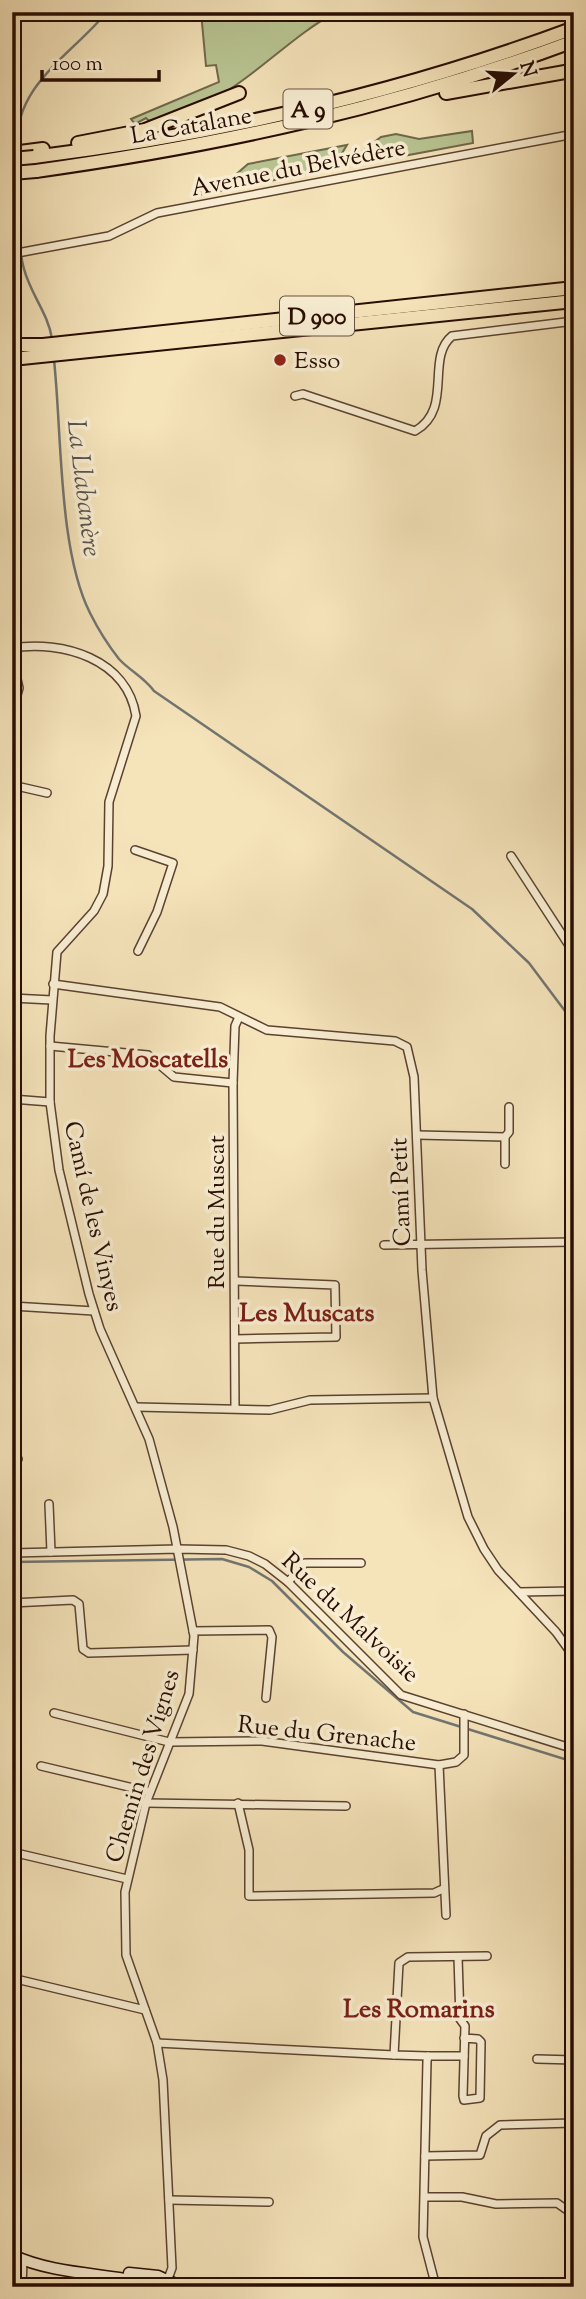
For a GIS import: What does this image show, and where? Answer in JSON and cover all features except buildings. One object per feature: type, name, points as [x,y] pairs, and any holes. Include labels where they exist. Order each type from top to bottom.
[{"type":"highway","name":"La Catalane","points":[[12,173],[34,159],[188,134],[327,105],[445,72],[574,28]]},
{"type":"highway","name":"La Catalane","points":[[12,155],[34,159],[259,134],[340,115],[457,82],[574,41]]},
{"type":"highway","points":[[340,115],[565,72]]},
{"type":"highway","points":[[34,159],[145,130],[239,93]]},
{"type":"highway","name":"D 900","points":[[62,349],[574,288]]},
{"type":"highway","name":"D 900","points":[[12,359],[62,349],[574,301]]},
{"type":"highway","name":"D 900","points":[[12,347],[43,351]]},
{"type":"main road","points":[[12,2255],[51,2269],[108,2275],[140,2273],[165,2284],[182,2287]]},
{"type":"main road","points":[[568,2287],[574,2280]]},
{"type":"street","name":"Avenue du Belvédère","points":[[13,254],[108,236],[157,213],[574,134]]},
{"type":"street","points":[[12,155],[16,185],[12,203]]},
{"type":"street","points":[[295,396],[303,394],[415,431],[425,425],[435,410],[444,346],[452,336],[574,321]]},
{"type":"street","name":"Camí de les Vinyes","points":[[12,648],[56,647],[108,666],[125,683],[134,703],[136,716],[109,802],[108,866],[103,894],[94,911],[57,952],[52,1000],[50,1102],[59,1170],[94,1311],[149,1439],[179,1551]]},
{"type":"street","points":[[12,657],[19,688],[12,713]]},
{"type":"street","points":[[12,785],[47,793]]},
{"type":"street","points":[[135,850],[173,863],[157,912],[138,951]]},
{"type":"street","points":[[511,856],[574,953]]},
{"type":"street","name":"Camí Petit","points":[[53,984],[220,1007],[267,1030],[396,1041],[407,1047],[414,1077],[429,1382],[433,1398],[468,1517],[498,1570],[556,1632],[574,1657]]},
{"type":"street","points":[[12,998],[52,1000]]},
{"type":"street","name":"Rue du Muscat","points":[[235,1408],[233,1083],[235,1026],[239,1017]]},
{"type":"street","points":[[50,1046],[148,1055],[174,1077],[233,1083]]},
{"type":"street","points":[[12,1099],[50,1102]]},
{"type":"street","points":[[505,1164],[509,1107]]},
{"type":"street","points":[[417,1135],[505,1137]]},
{"type":"street","points":[[384,1245],[574,1242]]},
{"type":"street","points":[[235,1339],[336,1337],[335,1285],[236,1281]]},
{"type":"street","points":[[12,1306],[94,1311]]},
{"type":"street","points":[[136,1407],[270,1410],[310,1400],[433,1398]]},
{"type":"street","points":[[49,1504],[51,1552]]},
{"type":"street","name":"Rue du Malvoisie","points":[[12,1553],[226,1550],[249,1556],[265,1564],[288,1582],[401,1695],[463,1718],[574,1749]]},
{"type":"street","name":"Chemin des Vignes","points":[[165,2284],[172,2268],[163,2080],[157,2043],[127,1955],[127,1879],[146,1803],[189,1694],[193,1631],[179,1551]]},
{"type":"street","points":[[288,1582],[305,1563],[361,1563]]},
{"type":"street","points":[[519,1592],[574,1591]]},
{"type":"street","points":[[12,1604],[73,1600],[79,1604],[83,1649],[89,1653],[193,1650]]},
{"type":"street","points":[[193,1631],[269,1630],[272,1637],[266,1698]]},
{"type":"street","name":"Rue du Grenache","points":[[54,1713],[169,1742],[262,1741],[439,1765],[462,1758],[463,1718]]},
{"type":"street","name":"Rue du Grenache","points":[[439,1765],[446,1915]]},
{"type":"street","points":[[41,1766],[150,1792]]},
{"type":"street","points":[[146,1803],[346,1806]]},
{"type":"street","points":[[238,1803],[249,1850],[249,1896],[434,1893],[443,1889]]},
{"type":"street","points":[[12,1852],[127,1879]]},
{"type":"street","points":[[394,2055],[399,1963],[408,1957],[487,1956]]},
{"type":"street","points":[[458,1957],[464,2038],[463,2096],[464,2100],[477,2100],[480,2098],[481,2042],[478,2039],[464,2038]]},
{"type":"street","points":[[12,1978],[145,2010]]},
{"type":"street","points":[[157,2043],[464,2056]]},
{"type":"street","points":[[428,2056],[423,2237],[436,2287]]},
{"type":"street","points":[[537,2059],[574,2060]]},
{"type":"street","points":[[12,2109],[17,2089]]},
{"type":"street","points":[[425,2156],[481,2155],[486,2136],[500,2125],[574,2123]]},
{"type":"street","points":[[425,2197],[462,2197],[496,2204],[557,2203],[574,2215]]},
{"type":"street","points":[[169,2200],[270,2202]]},
{"type":"street","points":[[22,2287],[23,2260]]},
{"type":"green space","points":[[201,12],[336,12],[213,100],[149,121],[146,118],[135,124],[131,119],[219,82],[216,65],[206,66]]},
{"type":"green space","points":[[472,131],[473,143],[366,163],[361,152],[381,137],[396,134],[419,139]]},
{"type":"green space","points":[[347,145],[339,158],[328,158],[321,171],[198,195],[196,189],[233,177],[248,164]]},
{"type":"waterway","name":"La Llabanère","points":[[17,146],[18,126],[33,92],[56,63],[98,22],[101,12]]},
{"type":"waterway","name":"La Llabanère","points":[[19,177],[19,235],[22,258],[27,278],[47,321],[52,339]]},
{"type":"waterway","name":"La Llabanère","points":[[54,360],[63,490],[72,557],[90,613],[119,659],[154,691],[472,909],[529,963],[574,1023]]},
{"type":"waterway","points":[[12,1562],[222,1559],[249,1567],[272,1581],[343,1652],[413,1712],[574,1762]]},
{"type":"place","name":"Esso","points":[[280,360]]},
{"type":"district","name":"Les Moscatells","points":[[148,1058]]},
{"type":"district","name":"Les Muscats","points":[[307,1312]]},
{"type":"district","name":"Les Romarins","points":[[419,2008]]}]
